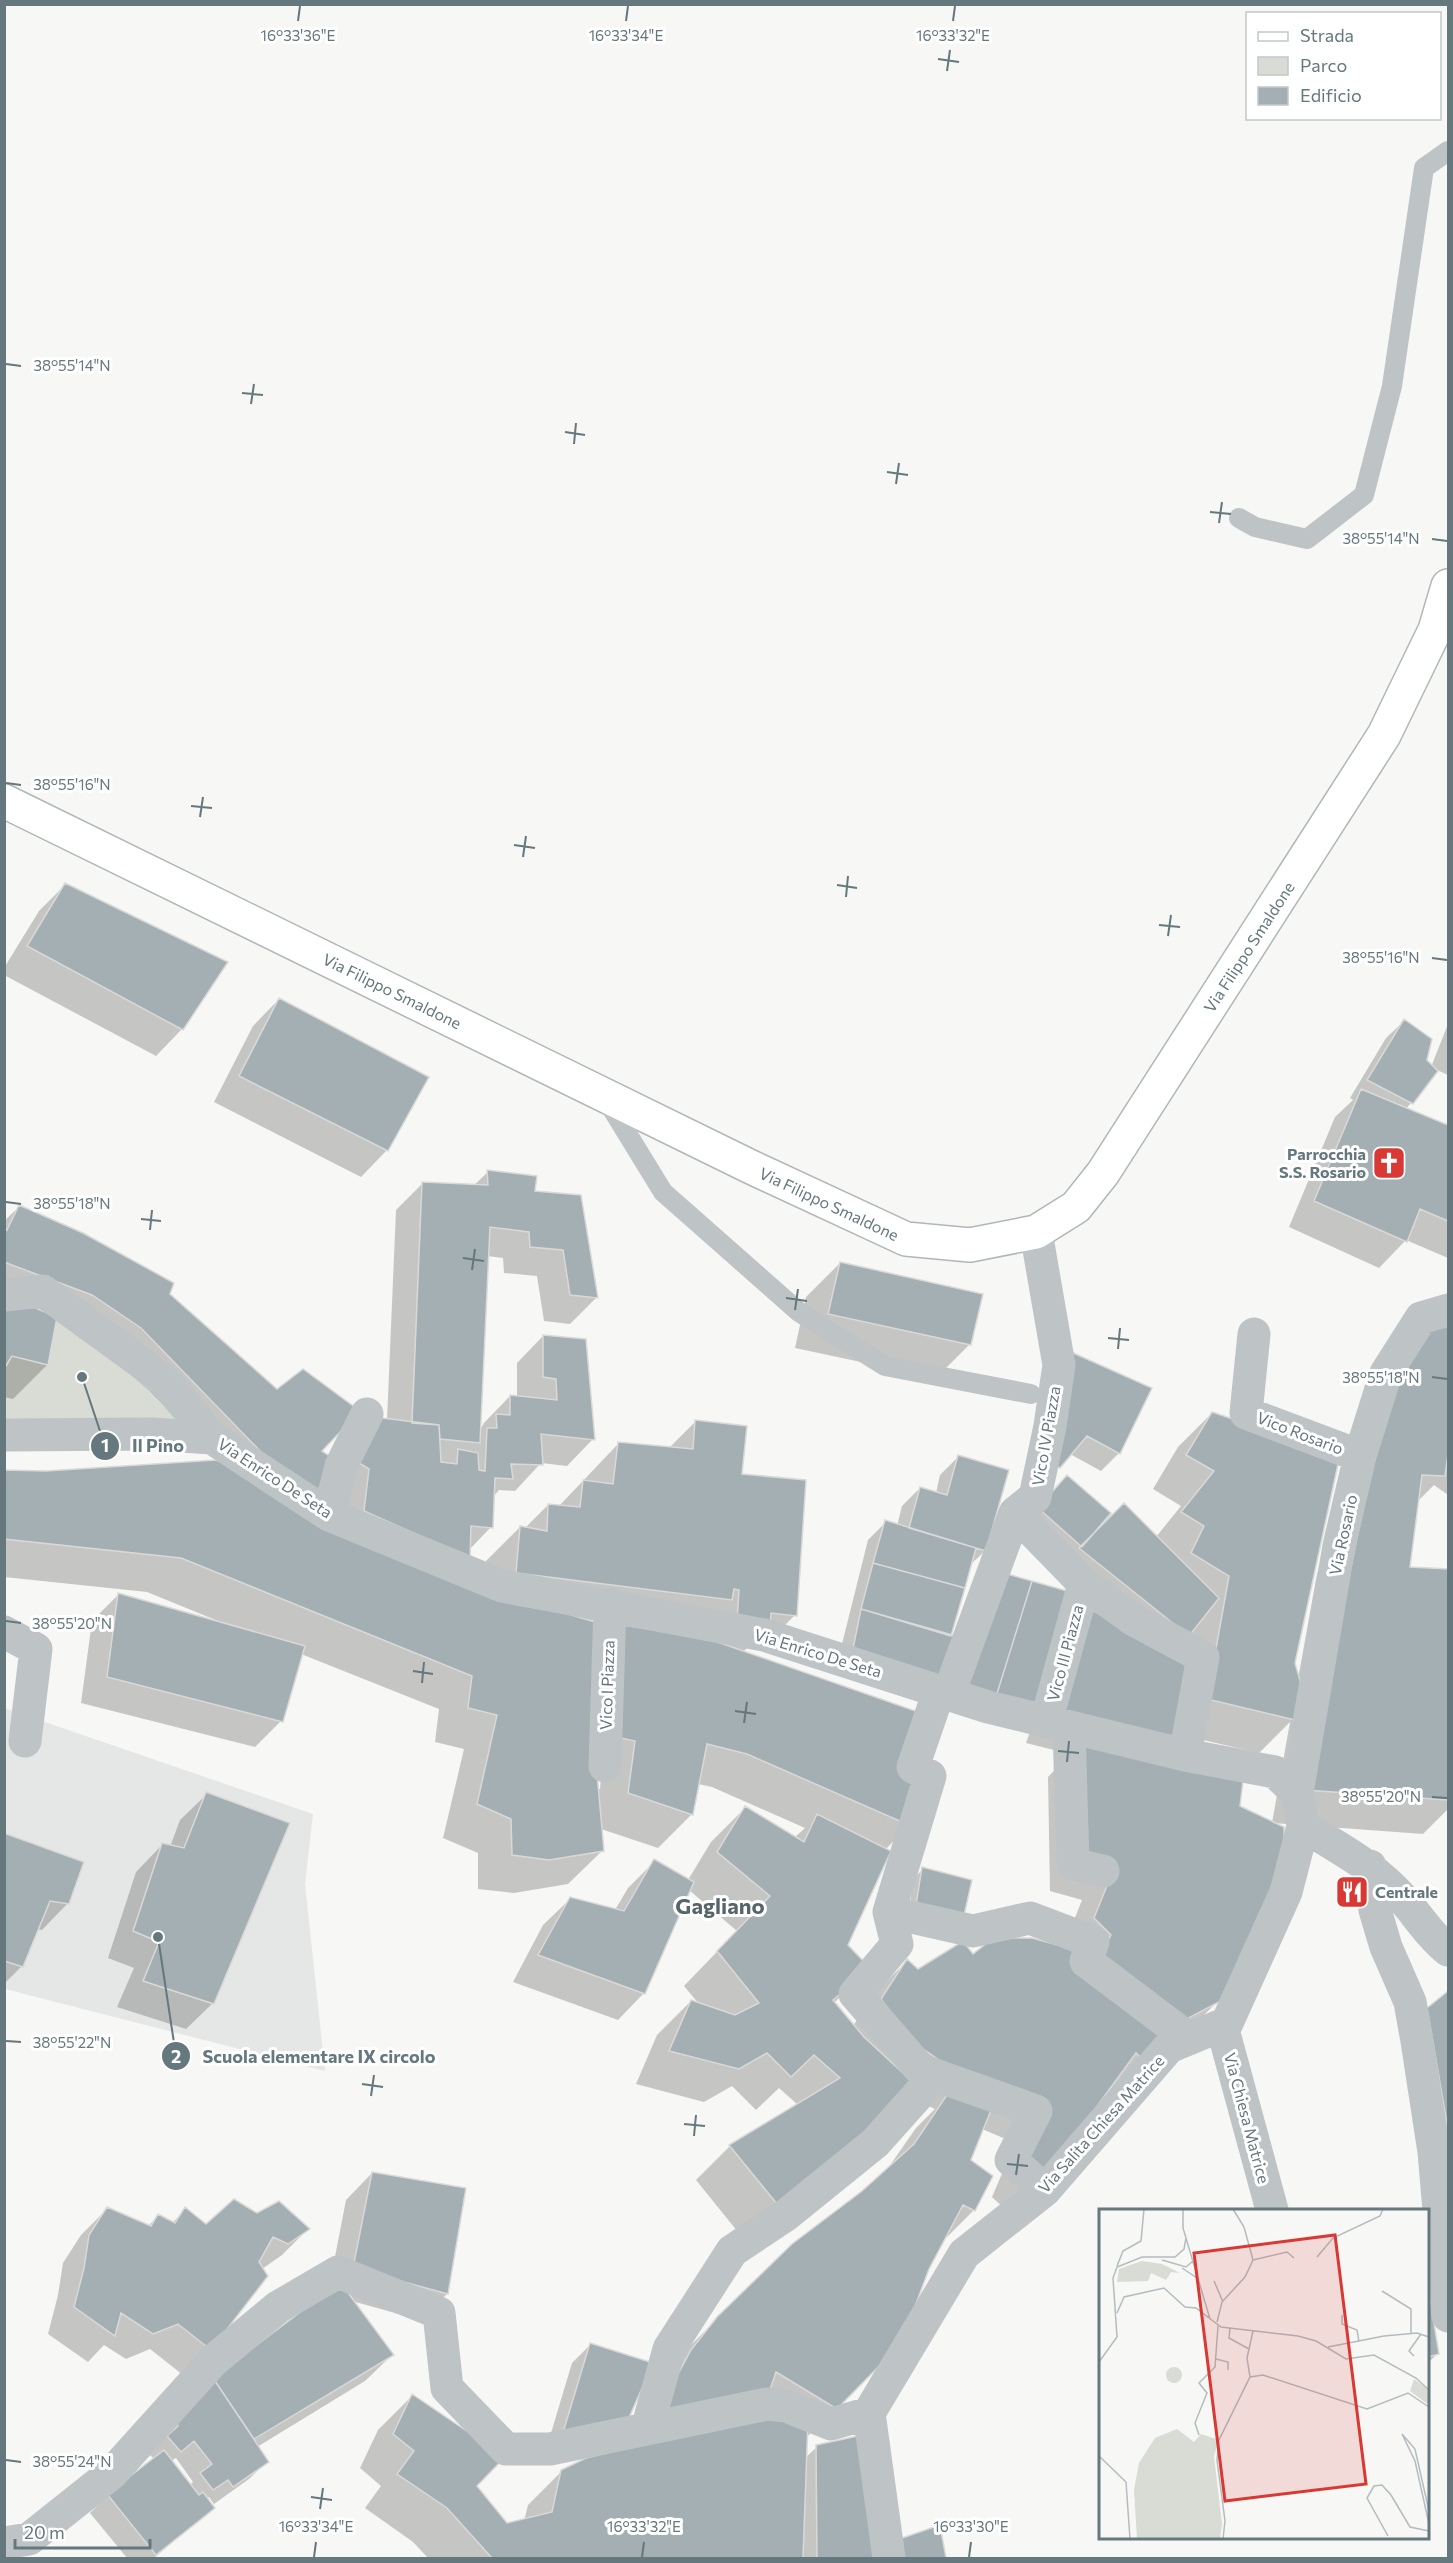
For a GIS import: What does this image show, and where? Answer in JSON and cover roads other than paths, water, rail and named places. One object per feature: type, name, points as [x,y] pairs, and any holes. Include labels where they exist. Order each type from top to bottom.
[{"type":"street","name":"Via Filippo Smaldone","points":[[4,801],[603,1095],[906,1239],[970,1245],[1035,1232],[1076,1207],[1103,1173],[1384,735],[1435,630],[1449,586]]},
{"type":"street","name":"Vico IV Piazza","points":[[889,1912],[930,1776],[913,1767],[1015,1514],[1035,1497],[1050,1426],[1059,1365],[1035,1232]]},
{"type":"street","points":[[4,1295],[43,1291],[142,1363],[168,1385],[212,1438]]},
{"type":"street","name":"Via Rosario","points":[[1297,1793],[1339,1546],[1360,1456],[1386,1373],[1421,1318],[1449,1310]]},
{"type":"street","name":"Vico Rosario","points":[[1254,1334],[1246,1413],[1360,1456]]},
{"type":"street","points":[[329,1515],[341,1466],[367,1414]]},
{"type":"street","points":[[4,1435],[152,1434],[212,1438]]},
{"type":"street","name":"Via Enrico De Seta","points":[[212,1438],[329,1515],[502,1586],[610,1604],[642,1613],[764,1635],[988,1707],[1185,1755],[1275,1773],[1297,1793]]},
{"type":"street","points":[[1015,1514],[1084,1584],[1134,1620],[1203,1657],[1185,1755]]},
{"type":"street","name":"Vico III Piazza","points":[[1084,1584],[1058,1724],[1073,1864],[1103,1871]]},
{"type":"street","name":"Vico I Piazza","points":[[605,1767],[610,1604]]},
{"type":"street","points":[[4,1632],[36,1649],[25,1741]]},
{"type":"street","points":[[1222,2026],[1227,2023],[1286,1892],[1303,1826],[1297,1793]]},
{"type":"street","points":[[1303,1826],[1370,1866],[1404,1899],[1432,1937],[1449,1950]]},
{"type":"street","points":[[1370,1866],[1375,1910],[1386,1947],[1410,2002],[1434,2152],[1448,2303]]},
{"type":"street","points":[[1045,2190],[1011,2160],[1036,2111],[921,2070],[855,1994],[897,1944],[889,1912],[973,1931],[1030,1918],[1093,1942],[1086,1961],[1189,2039]]},
{"type":"street","name":"Via Salita Chiesa Matrice","points":[[869,2413],[964,2254],[1045,2190],[1169,2047],[1222,2026]]},
{"type":"street","name":"Via Chiesa Matrice","points":[[1222,2026],[1271,2209]]},
{"type":"street","points":[[647,2429],[669,2349],[732,2251],[786,2215],[875,2143],[935,2076]]},
{"type":"street","points":[[4,2543],[28,2539],[112,2473],[213,2361],[278,2307],[338,2272],[439,2313],[447,2388],[506,2449],[550,2450],[767,2404],[786,2406],[831,2424],[869,2413],[889,2559]]},
{"type":"lane","points":[[1239,518],[1255,527],[1308,539],[1364,495],[1392,386],[1424,168],[1449,151]]},
{"type":"lane","points":[[603,1095],[663,1192],[799,1312],[885,1365],[1031,1394]]},
{"type":"place","name":"Parrocchia S.S. Rosario","points":[[1389,1163]]},
{"type":"place","name":"Il Pino","points":[[82,1377]]},
{"type":"place","name":"Centrale","points":[[1352,1892]]},
{"type":"place","name":"Scuola elementare IX circolo","points":[[158,1937]]},
{"type":"district","name":"Gagliano","points":[[720,1906]]}]
